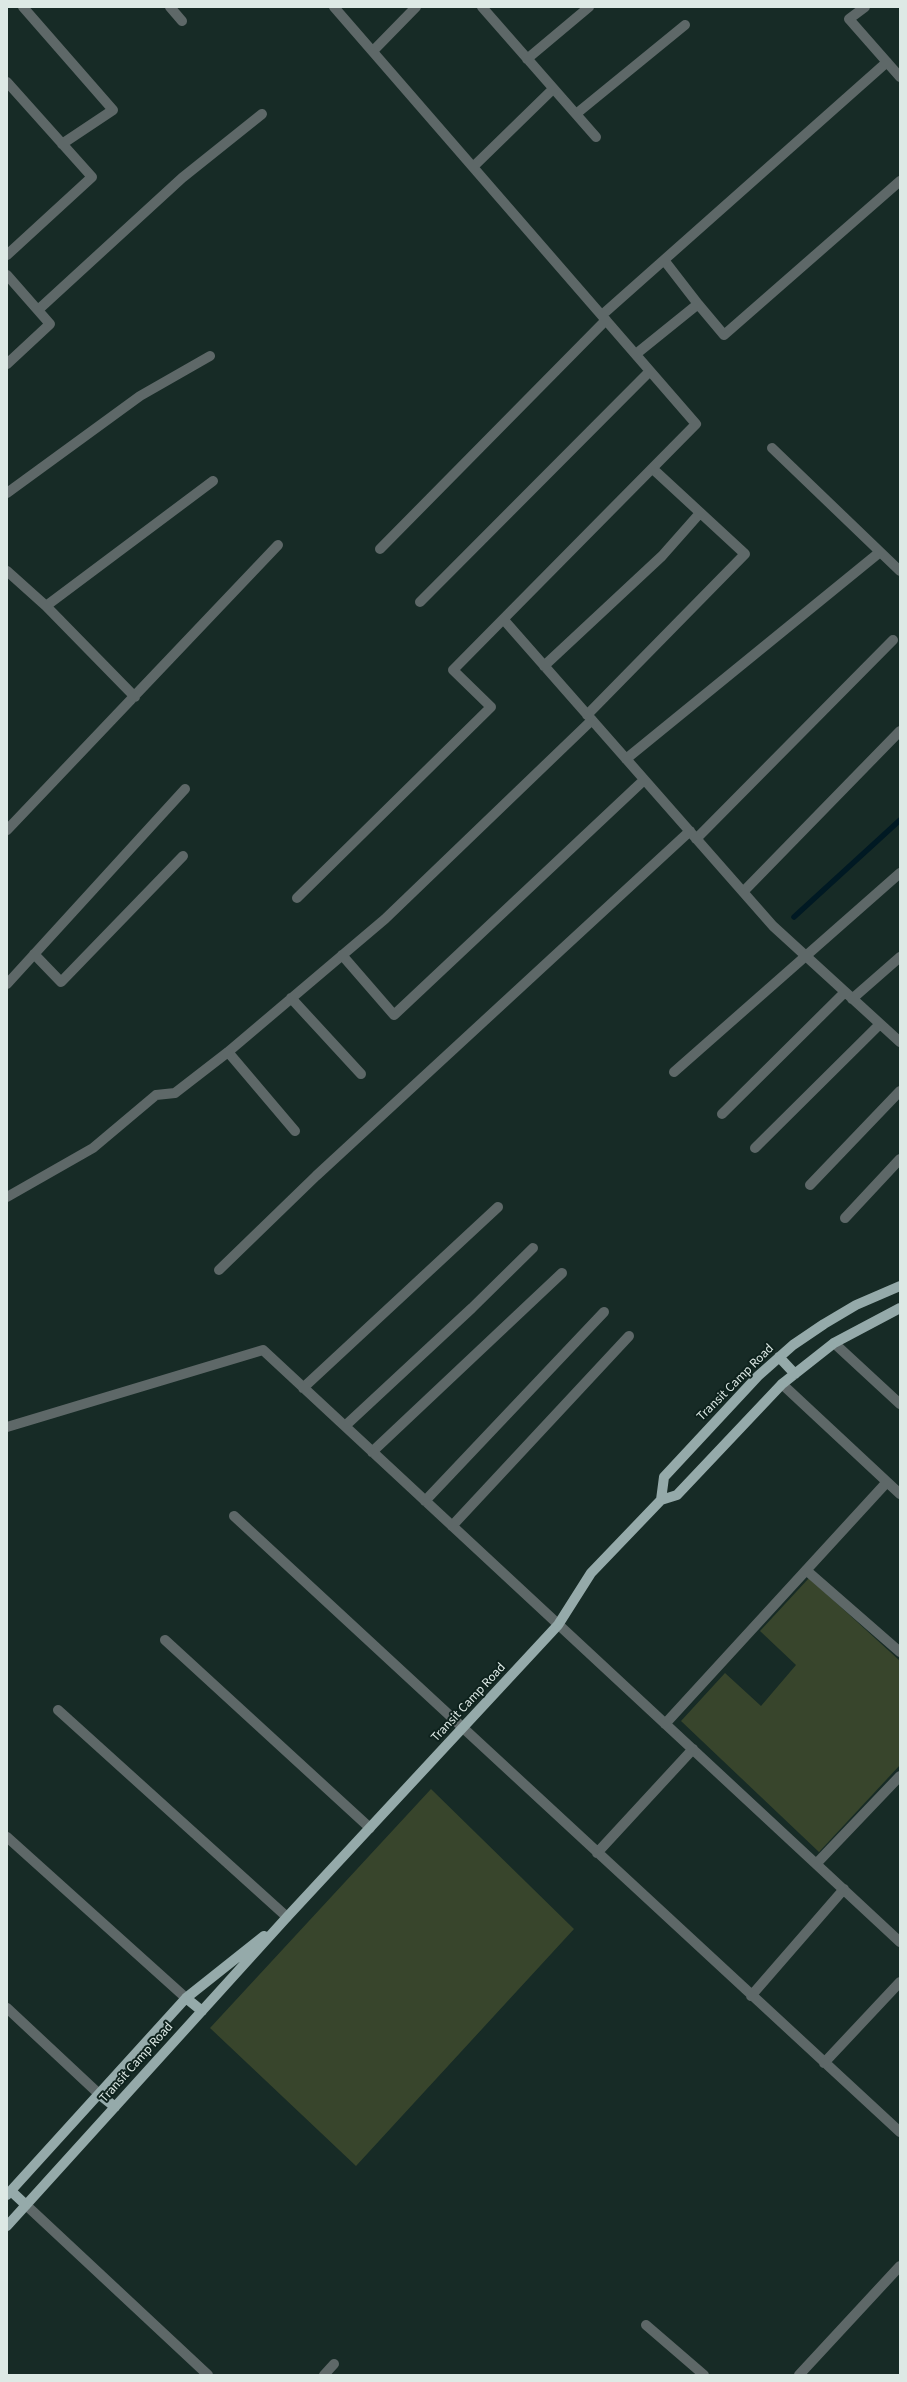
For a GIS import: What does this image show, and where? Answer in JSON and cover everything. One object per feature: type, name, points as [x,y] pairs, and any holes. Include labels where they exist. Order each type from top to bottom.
[{"type":"main road","name":"Transit Camp Road","points":[[661,1500],[664,1477],[758,1376],[779,1357],[824,1324],[856,1305],[900,1286]]},
{"type":"main road","name":"Transit Camp Road","points":[[7,2226],[288,1917],[558,1625],[591,1573],[661,1500],[677,1495],[782,1384],[834,1343],[900,1309]]},
{"type":"main road","points":[[779,1357],[795,1374]]},
{"type":"main road","name":"Transit Camp Road","points":[[8,2191],[186,1998],[288,1917]]},
{"type":"main road","points":[[186,1998],[202,2011]]},
{"type":"main road","points":[[99,2094],[115,2107]]},
{"type":"main road","points":[[8,2191],[26,2205]]},
{"type":"street","points":[[23,7],[113,110],[62,144]]},
{"type":"street","points":[[170,7],[182,21]]},
{"type":"street","points":[[297,898],[491,707],[453,670],[696,424],[334,7]]},
{"type":"street","points":[[373,51],[416,7]]},
{"type":"street","points":[[482,7],[596,138]]},
{"type":"street","points":[[527,59],[589,7]]},
{"type":"street","points":[[865,7],[850,19],[900,77]]},
{"type":"street","points":[[576,114],[685,25]]},
{"type":"street","points":[[380,549],[604,318],[664,260],[887,62]]},
{"type":"street","points":[[7,82],[92,177],[7,255]]},
{"type":"street","points":[[473,167],[553,89]]},
{"type":"street","points":[[38,310],[182,178],[262,114]]},
{"type":"street","points":[[664,260],[698,304],[724,334],[900,181]]},
{"type":"street","points":[[7,275],[50,324],[7,364]]},
{"type":"street","points":[[636,354],[698,304]]},
{"type":"street","points":[[7,492],[140,396],[210,356]]},
{"type":"street","points":[[420,602],[650,371]]},
{"type":"street","points":[[772,448],[900,570]]},
{"type":"street","points":[[7,1197],[93,1148],[156,1095],[175,1093],[228,1052],[385,919],[589,717],[745,554],[653,469]]},
{"type":"street","points":[[46,606],[213,481]]},
{"type":"street","points":[[544,666],[662,556],[700,513]]},
{"type":"street","points":[[7,830],[135,697],[278,544]]},
{"type":"street","points":[[626,759],[880,552]]},
{"type":"street","points":[[7,571],[46,606],[135,697]]},
{"type":"street","points":[[504,620],[773,926],[900,1042]]},
{"type":"street","points":[[219,1270],[316,1176],[693,835],[892,640]]},
{"type":"street","points":[[743,892],[900,731]]},
{"type":"street","points":[[342,955],[394,1015],[644,780]]},
{"type":"street","points":[[7,984],[185,789]]},
{"type":"street","points":[[34,954],[61,982],[183,856]]},
{"type":"street","points":[[674,1072],[805,955],[900,873]]},
{"type":"street","points":[[722,1114],[849,996],[900,957]]},
{"type":"street","points":[[291,998],[361,1074]]},
{"type":"street","points":[[755,1148],[880,1024]]},
{"type":"street","points":[[228,1052],[295,1131]]},
{"type":"street","points":[[810,1185],[900,1091]]},
{"type":"street","points":[[845,1218],[900,1159]]},
{"type":"street","points":[[303,1388],[498,1208]]},
{"type":"street","points":[[345,1426],[472,1308],[533,1248]]},
{"type":"street","points":[[372,1452],[562,1273]]},
{"type":"street","points":[[425,1501],[604,1312]]},
{"type":"street","points":[[452,1526],[629,1336]]},
{"type":"street","points":[[834,1343],[900,1404]]},
{"type":"street","points":[[7,1427],[263,1350],[900,1942]]},
{"type":"street","points":[[782,1384],[900,1494]]},
{"type":"street","points":[[665,1724],[887,1482]]},
{"type":"street","points":[[234,1516],[462,1729],[900,2132]]},
{"type":"street","points":[[806,1570],[900,1652]]},
{"type":"street","points":[[165,1640],[370,1828]]},
{"type":"street","points":[[58,1710],[288,1917]]},
{"type":"street","points":[[597,1853],[693,1750]]},
{"type":"street","points":[[816,1864],[900,1776]]},
{"type":"street","points":[[7,1837],[186,1998]]},
{"type":"street","points":[[752,1996],[844,1889]]},
{"type":"street","points":[[824,2063],[900,1982]]},
{"type":"street","points":[[7,2008],[99,2094]]},
{"type":"street","points":[[26,2205],[208,2375]]},
{"type":"street","points":[[799,2375],[900,2266]]},
{"type":"street","points":[[646,2325],[704,2375]]},
{"type":"street","points":[[324,2375],[334,2364]]},
{"type":"green space","points":[[809,1578],[900,1661],[900,1765],[819,1852],[681,1721],[725,1673],[761,1706],[796,1665],[760,1631]]},
{"type":"green space","points":[[431,1789],[574,1929],[356,2166],[210,2028]]},
{"type":"waterway","points":[[794,917],[900,820]]}]
